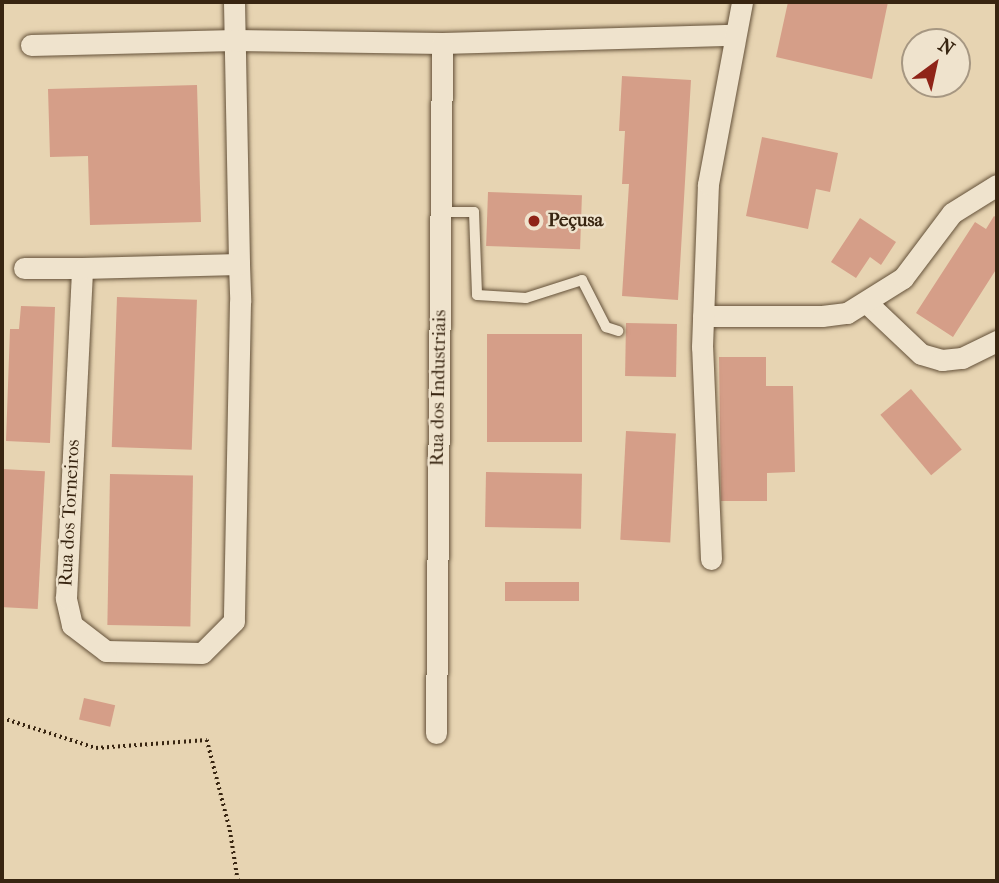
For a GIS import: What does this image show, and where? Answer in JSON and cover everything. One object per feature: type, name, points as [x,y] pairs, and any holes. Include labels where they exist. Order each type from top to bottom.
[{"type":"street","name":"Rua dos Torneiros","points":[[82,268],[66,598],[72,625],[106,651],[202,653],[234,621],[239,264],[234,2]]},
{"type":"street","points":[[711,559],[703,316],[708,184],[742,2]]},
{"type":"street","points":[[31,45],[235,40],[442,43],[734,35]]},
{"type":"street","name":"Rua dos Industriais","points":[[436,733],[442,43]]},
{"type":"street","points":[[703,316],[822,316],[847,313],[867,303],[903,278],[952,213],[997,185]]},
{"type":"street","points":[[24,268],[239,264]]},
{"type":"street","points":[[867,303],[921,354],[942,360],[961,358],[997,341]]},
{"type":"lane","points":[[440,212],[474,212],[477,295],[526,298],[582,280],[606,327],[618,331]]},
{"type":"path","points":[[2,718],[96,748],[207,740],[230,830],[238,881]]},
{"type":"building","points":[[788,2],[888,2],[872,79],[776,57]]},
{"type":"building","points":[[622,76],[691,80],[678,300],[622,296],[629,184],[622,184],[625,131],[619,131]]},
{"type":"building","points":[[197,85],[201,222],[90,225],[88,156],[50,157],[48,89]]},
{"type":"building","points":[[762,137],[838,153],[830,192],[816,189],[808,229],[746,216]]},
{"type":"building","name":"Peçusa","points":[[488,192],[582,195],[580,249],[486,246]]},
{"type":"building","points":[[994,216],[997,218],[997,268],[953,337],[916,313],[975,222],[986,229]]},
{"type":"building","points":[[860,218],[896,242],[881,265],[870,257],[856,278],[831,262]]},
{"type":"building","points":[[117,297],[197,300],[192,450],[112,447]]},
{"type":"building","points":[[21,306],[55,307],[50,443],[6,441],[10,329],[19,329]]},
{"type":"building","points":[[626,323],[677,324],[676,377],[625,376]]},
{"type":"building","points":[[487,334],[582,334],[582,442],[487,442]]},
{"type":"building","points":[[719,357],[766,357],[766,386],[793,386],[795,472],[767,473],[767,501],[721,501]]},
{"type":"building","points":[[911,389],[962,450],[931,475],[880,415]]},
{"type":"building","points":[[626,431],[676,434],[670,542],[620,540]]},
{"type":"building","points":[[2,469],[45,471],[38,609],[2,607]]},
{"type":"building","points":[[486,472],[582,474],[581,529],[485,527]]},
{"type":"building","points":[[110,474],[193,475],[190,626],[107,625]]},
{"type":"building","points":[[505,582],[579,582],[579,601],[505,601]]},
{"type":"building","points":[[84,698],[115,705],[110,727],[79,719]]},
{"type":"place","name":"Peçusa","points":[[534,221]]}]
